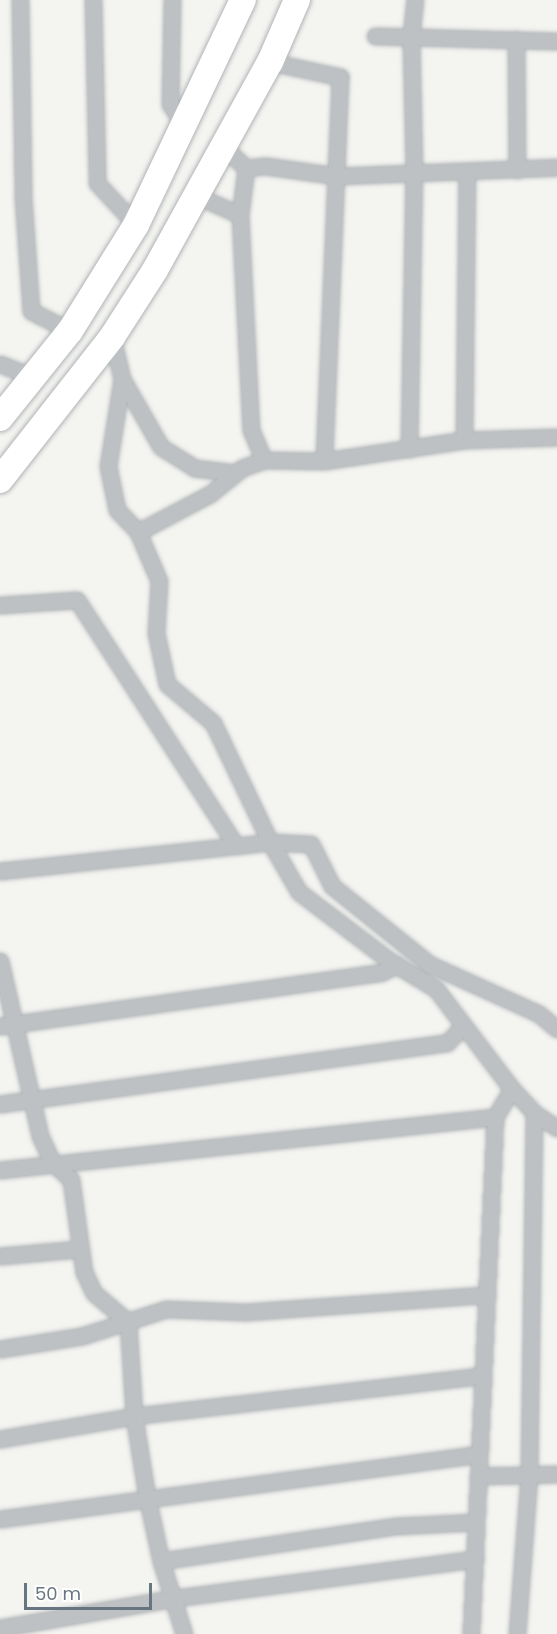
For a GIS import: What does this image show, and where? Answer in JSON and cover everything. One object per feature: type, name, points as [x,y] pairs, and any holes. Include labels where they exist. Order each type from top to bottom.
[{"type":"highway","points":[[0,418],[70,331],[136,225],[243,0]]},
{"type":"highway","points":[[0,480],[112,337],[225,147],[270,62],[297,0]]},
{"type":"street","points":[[20,0],[23,197],[31,311],[70,331]]},
{"type":"street","points":[[93,0],[97,183],[136,225]]},
{"type":"street","points":[[172,0],[170,104],[184,127]]},
{"type":"street","points":[[410,449],[414,171],[411,36],[415,0]]},
{"type":"street","points":[[375,36],[557,41]]},
{"type":"street","points":[[516,39],[518,170]]},
{"type":"street","points":[[270,62],[340,78],[324,461]]},
{"type":"street","points":[[225,147],[246,168]]},
{"type":"street","points":[[246,168],[266,166],[337,176],[414,171],[518,170],[557,167]]},
{"type":"street","points":[[246,168],[240,215],[251,430],[264,460]]},
{"type":"street","points":[[464,440],[467,171]]},
{"type":"street","points":[[197,196],[240,215]]},
{"type":"street","points":[[112,337],[122,379],[161,447],[194,468],[236,473]]},
{"type":"street","points":[[0,364],[34,377]]},
{"type":"street","points":[[122,379],[108,466],[117,510],[138,532],[159,582],[156,633],[167,684],[213,723],[270,842],[299,892],[397,965],[436,989],[512,1089],[534,1113],[557,1128]]},
{"type":"street","points":[[138,532],[210,494],[236,473],[264,460],[324,461],[464,440],[557,437]]},
{"type":"street","points":[[0,605],[77,600],[236,846]]},
{"type":"street","points":[[0,871],[270,842],[311,843],[332,886],[429,964],[539,1014],[557,1029]]},
{"type":"street","points":[[0,961],[8,1025],[34,1099],[40,1136],[52,1162],[71,1180],[84,1272],[94,1293],[128,1322],[134,1416],[147,1497],[161,1561],[175,1598],[184,1634]]},
{"type":"street","points":[[8,1025],[382,972],[397,965]]},
{"type":"street","points":[[0,1104],[447,1043],[463,1026]]},
{"type":"street","points":[[471,1634],[479,1476],[484,1295],[495,1117],[512,1089]]},
{"type":"street","points":[[517,1634],[529,1474],[534,1113]]},
{"type":"street","points":[[0,1170],[52,1162],[495,1117]]},
{"type":"street","points":[[0,1256],[79,1249]]},
{"type":"street","points":[[0,1349],[81,1336],[166,1309],[246,1312],[484,1295]]},
{"type":"street","points":[[0,1439],[134,1416],[482,1376]]},
{"type":"street","points":[[0,1519],[147,1497],[479,1454]]},
{"type":"street","points":[[479,1476],[557,1474]]},
{"type":"street","points":[[161,1561],[396,1526],[476,1522]]},
{"type":"street","points":[[0,1628],[175,1598],[475,1559]]}]
